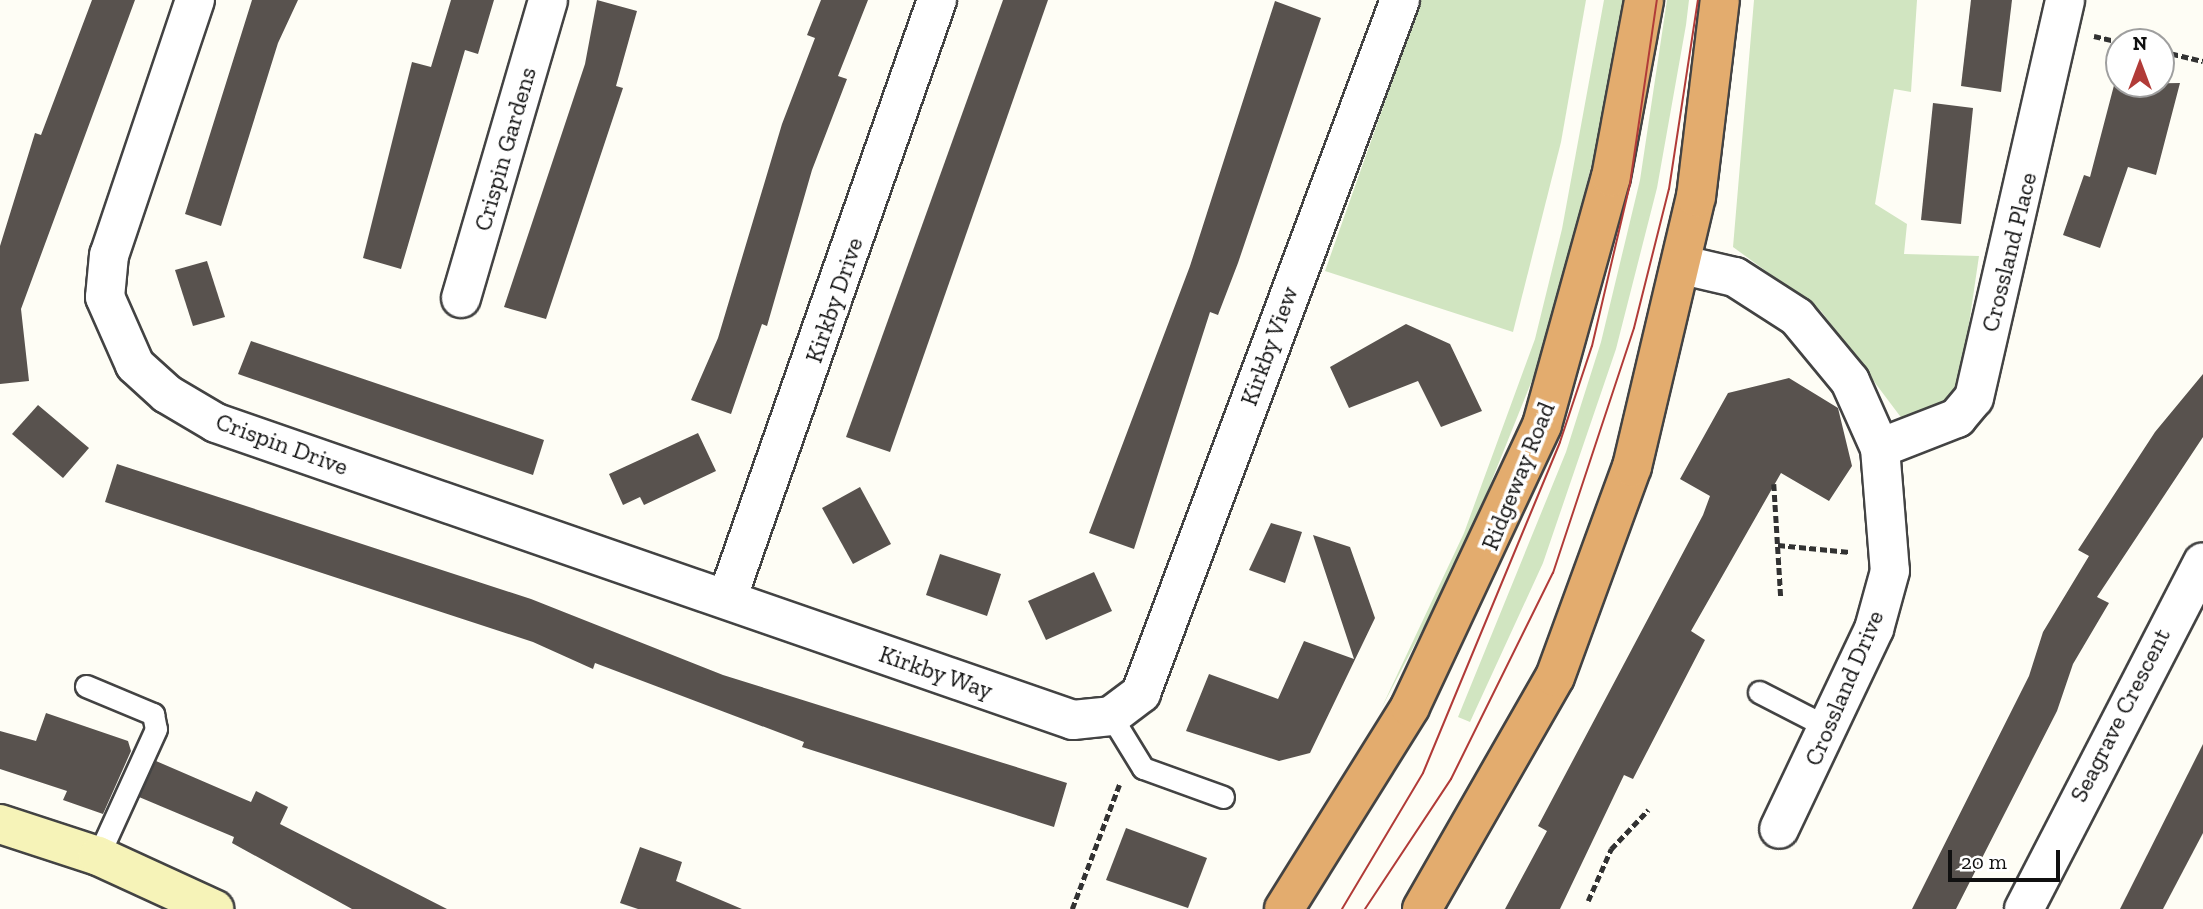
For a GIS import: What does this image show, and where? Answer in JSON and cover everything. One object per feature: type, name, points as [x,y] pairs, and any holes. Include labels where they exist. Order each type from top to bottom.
[{"type":"highway","name":"Ridgeway Road","points":[[1284,909],[1410,707],[1542,425],[1611,177],[1644,0]]},
{"type":"highway","points":[[1422,909],[1555,677],[1595,580],[1632,467],[1683,265],[1720,0]]},
{"type":"main road","points":[[0,824],[98,856],[214,909]]},
{"type":"street","name":"Crispin Drive","points":[[195,0],[109,255],[105,298],[135,365],[167,394],[216,423],[727,599]]},
{"type":"street","name":"Crispin Gardens","points":[[461,298],[548,0]]},
{"type":"street","name":"Kirkby Drive","points":[[727,599],[937,0]]},
{"type":"street","name":"Kirkby View","points":[[1111,716],[1141,693],[1400,0]]},
{"type":"street","name":"Crossland Place","points":[[1880,449],[1957,418],[1973,398],[2073,16]]},
{"type":"street","name":"Crossland Drive","points":[[1683,265],[1735,277],[1797,317],[1850,381],[1880,449],[1889,556],[1874,629],[1779,829]]},
{"type":"street","name":"Seagrave Crescent","points":[[2024,909],[2203,562]]},
{"type":"street","name":"Kirkby Way","points":[[727,599],[1073,720],[1111,716]]},
{"type":"lane","points":[[86,686],[153,714],[156,729],[98,856]]},
{"type":"lane","points":[[1759,692],[1829,728]]},
{"type":"lane","points":[[1111,716],[1129,750],[1143,768],[1223,797]]},
{"type":"path","points":[[2073,16],[2105,34]]},
{"type":"path","points":[[2175,54],[2203,61]]},
{"type":"path","points":[[1774,484],[1781,600]]},
{"type":"path","points":[[1778,545],[1889,556]]},
{"type":"path","points":[[1072,909],[1129,750]]},
{"type":"path","points":[[1588,901],[1611,849],[1648,810]]},
{"type":"green space","points":[[1421,0],[1586,0],[1561,142],[1513,332],[1325,271]]},
{"type":"green space","points":[[1604,0],[1623,0],[1606,107],[1547,343],[1463,552],[1381,709],[1464,533],[1535,339],[1562,229]]},
{"type":"green space","points":[[1667,0],[1689,0],[1686,25],[1657,188],[1616,349],[1543,563],[1470,722],[1458,717],[1566,452],[1601,342],[1640,180]]},
{"type":"green space","points":[[1754,0],[1917,0],[1911,92],[1894,89],[1875,204],[1907,224],[1904,254],[1979,256],[1957,405],[1915,436],[1821,311],[1733,247]]},
{"type":"building","points":[[92,0],[135,0],[21,309],[29,381],[0,384],[0,246],[35,133],[41,135]]},
{"type":"building","points":[[252,0],[298,0],[278,43],[221,226],[185,214]]},
{"type":"building","points":[[451,0],[494,0],[478,54],[465,50],[401,269],[363,258],[412,62],[431,67]]},
{"type":"building","points":[[597,0],[637,11],[616,86],[623,88],[546,319],[504,307],[585,64]]},
{"type":"building","points":[[821,0],[868,0],[838,76],[847,79],[812,170],[767,326],[762,324],[731,414],[691,400],[718,338],[782,124],[815,38],[807,35]]},
{"type":"building","points":[[1003,0],[1048,0],[890,452],[846,437]]},
{"type":"building","points":[[1971,0],[2012,0],[2001,92],[1961,86]]},
{"type":"building","points":[[1275,1],[1321,18],[1238,263],[1218,315],[1210,312],[1134,549],[1089,533],[1190,266]]},
{"type":"building","points":[[2175,83],[2180,83],[2156,175],[2128,167],[2100,248],[2063,235],[2084,175],[2090,177],[2111,98],[2175,98]]},
{"type":"building","points":[[1933,103],[1973,108],[1961,224],[1921,220]]},
{"type":"building","points":[[207,261],[225,317],[193,326],[175,270]]},
{"type":"building","points":[[1406,324],[1450,344],[1482,411],[1441,427],[1418,381],[1349,408],[1330,367]]},
{"type":"building","points":[[251,341],[544,440],[533,475],[238,374]]},
{"type":"building","points":[[2203,374],[2203,437],[2097,597],[2109,603],[2073,664],[2057,711],[1956,909],[1912,909],[2029,676],[2043,632],[2089,556],[2078,550],[2155,432]]},
{"type":"building","points":[[1789,378],[1838,408],[1852,466],[1829,501],[1781,473],[1691,631],[1705,640],[1633,779],[1624,775],[1560,909],[1505,909],[1547,831],[1538,826],[1703,515],[1710,496],[1680,479],[1728,393]]},
{"type":"building","points":[[38,405],[89,448],[63,478],[12,434]]},
{"type":"building","points":[[698,433],[716,471],[644,505],[640,497],[623,505],[609,474]]},
{"type":"building","points":[[117,464],[531,599],[723,675],[1067,783],[1054,827],[802,747],[804,742],[595,663],[593,669],[533,642],[105,502]]},
{"type":"building","points":[[860,487],[891,544],[853,564],[822,508]]},
{"type":"building","points":[[1271,523],[1302,532],[1285,583],[1249,570]]},
{"type":"building","points":[[1313,535],[1350,547],[1375,618],[1310,753],[1279,761],[1186,731],[1209,674],[1278,699],[1304,641],[1354,659]]},
{"type":"building","points":[[940,554],[1001,574],[987,616],[926,595]]},
{"type":"building","points":[[1094,572],[1112,611],[1046,640],[1028,601]]},
{"type":"building","points":[[46,713],[128,741],[131,751],[103,814],[63,800],[67,791],[0,769],[0,731],[36,741]]},
{"type":"building","points":[[2203,744],[2203,833],[2163,909],[2120,909]]},
{"type":"building","points":[[156,761],[251,802],[256,791],[288,807],[280,824],[447,909],[352,909],[232,843],[234,837],[139,797]]},
{"type":"building","points":[[1126,828],[1207,858],[1188,908],[1106,880]]},
{"type":"building","points":[[640,847],[682,862],[676,881],[742,909],[638,909],[620,903]]},
{"type":"tram line","points":[[1342,909],[1423,773],[1560,442],[1592,346],[1630,184],[1657,0]]},
{"type":"tram line","points":[[1365,909],[1451,779],[1553,573],[1634,328],[1669,189],[1698,0]]}]
